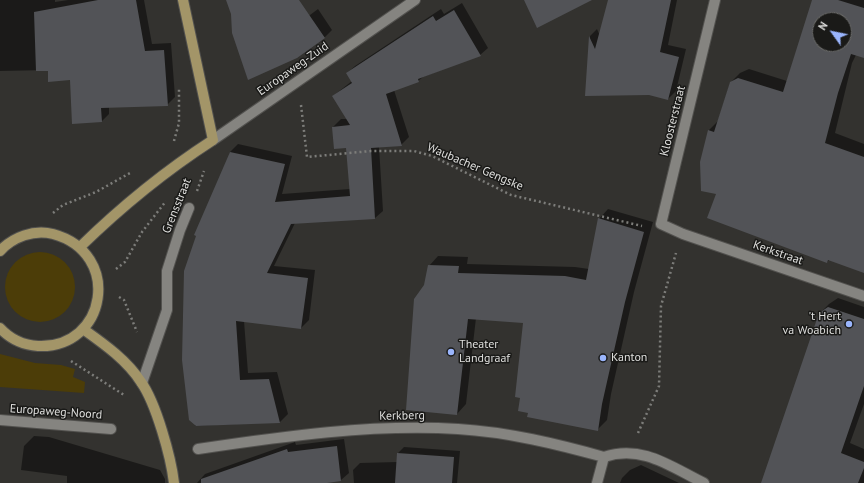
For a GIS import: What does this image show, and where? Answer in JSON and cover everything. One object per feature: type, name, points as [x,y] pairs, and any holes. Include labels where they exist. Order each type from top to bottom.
[{"type":"main road","points":[[183,0],[213,140]]},
{"type":"main road","name":"Europaweg-Zuid","points":[[80,247],[138,194],[186,157],[213,140]]},
{"type":"main road","points":[[0,251],[16,238],[30,234],[48,233],[65,238],[80,247],[89,258],[95,270],[98,283],[98,300],[92,315],[83,329],[66,340],[46,346],[32,346],[17,341],[5,334],[0,328]]},
{"type":"main road","points":[[83,329],[112,351],[142,383],[158,419],[168,453],[174,483]]},
{"type":"street","name":"Europaweg-Zuid","points":[[213,140],[415,0]]},
{"type":"street","name":"Kloosterstraat","points":[[683,234],[661,224],[715,0]]},
{"type":"street","name":"Grensstraat","points":[[142,383],[167,310],[167,271],[180,230],[189,208]]},
{"type":"street","name":"Kerkstraat","points":[[683,234],[864,296]]},
{"type":"street","name":"Europaweg-Noord","points":[[0,420],[111,429]]},
{"type":"street","name":"Kerkberg","points":[[198,449],[310,433],[408,428],[459,429],[503,434],[567,447],[604,457]]},
{"type":"street","points":[[597,483],[604,457],[616,453],[629,452],[656,458],[704,483]]},
{"type":"path","name":"Waubacher Gengske","points":[[298,81],[307,158],[371,151],[414,152],[432,156],[511,195],[646,227]]},
{"type":"path","points":[[169,145],[174,142],[179,123],[179,85]]},
{"type":"path","name":"Grensstraat","points":[[189,208],[210,155],[213,140]]},
{"type":"path","points":[[30,234],[63,205],[96,192],[135,170]]},
{"type":"path","points":[[137,339],[134,322],[124,300],[98,283],[124,262],[142,232],[168,198]]},
{"type":"path","points":[[629,452],[659,386],[661,306],[669,273],[683,234]]},
{"type":"path","points":[[46,346],[130,400]]},
{"type":"shaded area","points":[[40,252],[53,255],[65,262],[72,274],[75,287],[72,300],[65,312],[53,319],[40,322],[27,319],[15,312],[8,300],[5,287],[8,274],[15,262],[27,255]]},
{"type":"shaded area","points":[[0,354],[35,363],[61,365],[75,369],[73,377],[85,382],[84,393],[0,387]]},
{"type":"building","points":[[98,0],[136,0],[145,51],[164,50],[168,106],[101,108],[102,122],[72,124],[70,80],[48,82],[48,71],[36,71],[34,12]]},
{"type":"building","points":[[226,0],[299,0],[325,38],[297,58],[248,80],[232,33],[231,14]]},
{"type":"building","points":[[524,0],[592,0],[537,28]]},
{"type":"building","points":[[608,0],[671,0],[660,52],[679,57],[668,100],[649,95],[585,96],[589,36],[595,49]]},
{"type":"building","points":[[812,0],[838,0],[864,8],[864,58],[851,54],[838,93],[825,143],[864,157],[864,273],[828,260],[827,263],[707,218],[716,194],[701,191],[700,162],[708,130],[714,132],[730,82],[738,78],[783,92]]},
{"type":"building","points":[[454,10],[481,56],[418,79],[419,82],[386,94],[402,146],[371,148],[375,219],[291,224],[267,273],[308,278],[301,329],[236,321],[240,380],[269,379],[280,423],[196,426],[189,420],[182,360],[184,271],[196,236],[194,235],[230,152],[285,164],[275,202],[350,196],[346,148],[334,149],[332,127],[350,125],[332,96],[352,83],[346,73],[433,16],[436,21]]},
{"type":"building","points":[[598,218],[644,232],[625,302],[602,404],[598,431],[527,417],[528,413],[518,411],[520,398],[515,397],[523,323],[468,319],[457,415],[406,410],[414,299],[424,285],[428,265],[459,266],[458,273],[565,276],[586,280]]},
{"type":"building","points":[[828,307],[864,319],[864,386],[841,453],[864,462],[864,468],[858,483],[761,483],[819,313]]},
{"type":"building","points":[[337,446],[341,481],[327,483],[201,483],[201,479],[287,449],[288,452]]},
{"type":"building","points":[[397,453],[454,457],[452,483],[395,483]]},
{"type":"place","name":"'t Hert va Woabich","points":[[849,324]]},
{"type":"place","name":"Theater Landgraaf","points":[[451,352]]},
{"type":"place","name":"Kanton","points":[[603,358]]}]
